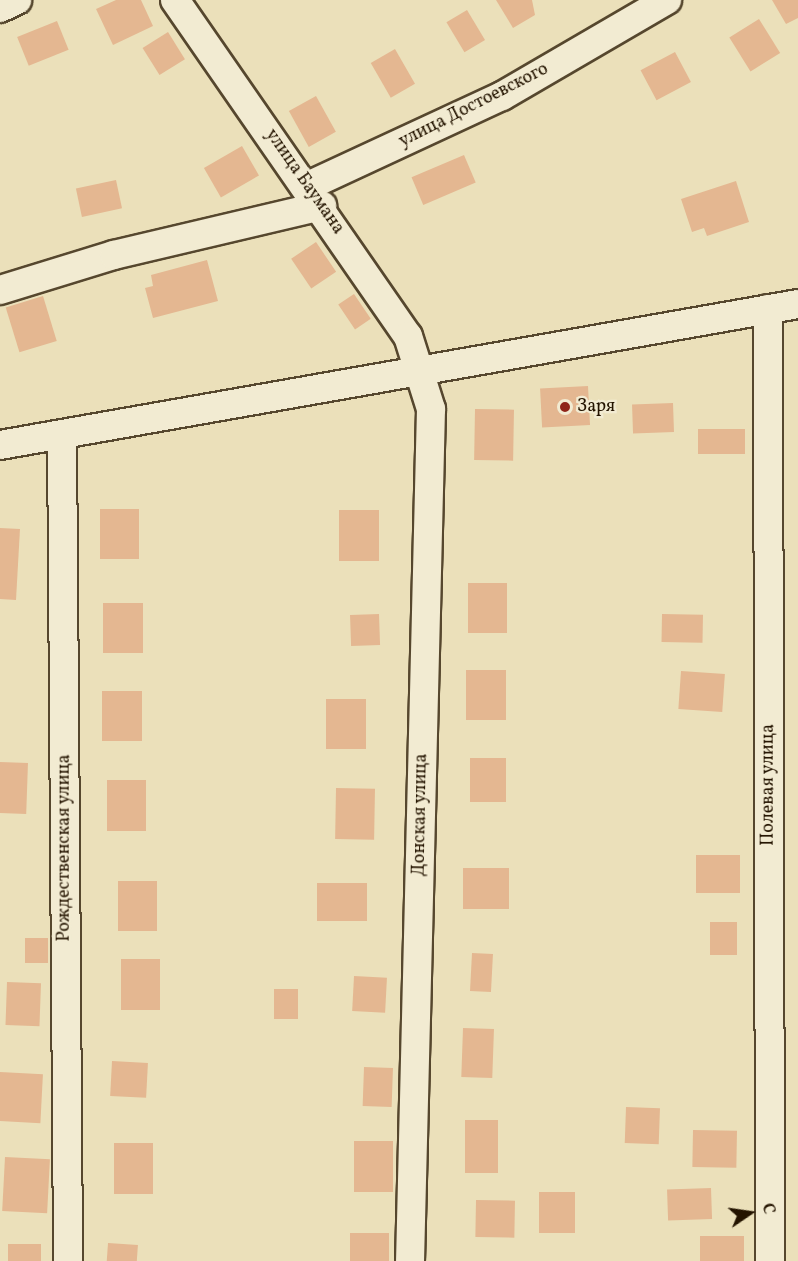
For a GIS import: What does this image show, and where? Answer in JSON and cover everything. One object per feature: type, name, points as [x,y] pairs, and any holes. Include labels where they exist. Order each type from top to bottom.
[{"type":"street","points":[[0,8],[17,0]]},
{"type":"street","name":"улица Баумана","points":[[175,0],[315,196],[408,336],[420,371]]},
{"type":"street","name":"улица Достоевского","points":[[0,290],[315,196],[502,96],[667,0]]},
{"type":"street","points":[[0,446],[798,304]]},
{"type":"street","name":"Полевая улица","points":[[768,309],[770,1261]]},
{"type":"street","name":"Донская улица","points":[[410,1261],[431,409],[420,371]]},
{"type":"street","name":"Рождественская улица","points":[[63,435],[68,1261]]},
{"type":"building","points":[[116,0],[141,0],[153,26],[113,45],[96,9]]},
{"type":"building","points":[[496,0],[532,0],[535,15],[513,28]]},
{"type":"building","points":[[772,0],[798,0],[798,18],[786,24]]},
{"type":"building","points":[[467,10],[485,40],[464,52],[446,22]]},
{"type":"building","points":[[759,19],[780,53],[751,71],[729,38]]},
{"type":"building","points":[[57,21],[69,50],[29,66],[17,37]]},
{"type":"building","points":[[168,32],[185,59],[160,75],[143,48]]},
{"type":"building","points":[[395,49],[415,84],[391,98],[371,63]]},
{"type":"building","points":[[675,52],[691,82],[657,100],[641,70]]},
{"type":"building","points":[[316,96],[336,132],[309,147],[289,111]]},
{"type":"building","points":[[242,146],[259,175],[221,197],[204,168]]},
{"type":"building","points":[[464,155],[476,183],[423,205],[412,177]]},
{"type":"building","points":[[116,180],[122,208],[82,217],[76,189]]},
{"type":"building","points":[[736,181],[749,222],[707,236],[704,228],[692,232],[681,199]]},
{"type":"building","points":[[316,242],[336,272],[311,289],[291,259]]},
{"type":"building","points":[[207,260],[218,301],[153,318],[145,288],[153,286],[151,275]]},
{"type":"building","points":[[354,294],[371,319],[355,329],[338,305]]},
{"type":"building","points":[[43,296],[57,341],[19,352],[6,307]]},
{"type":"building","name":"Заря","points":[[588,386],[590,425],[542,427],[540,389]]},
{"type":"building","points":[[673,403],[674,432],[633,433],[632,404]]},
{"type":"building","points":[[475,409],[514,410],[513,461],[474,460]]},
{"type":"building","points":[[698,429],[745,429],[745,454],[698,454]]},
{"type":"building","points":[[100,509],[139,509],[139,559],[100,559]]},
{"type":"building","points":[[339,510],[379,510],[379,561],[339,561]]},
{"type":"building","points":[[0,528],[20,529],[16,600],[0,599]]},
{"type":"building","points":[[468,583],[507,583],[507,633],[468,633]]},
{"type":"building","points":[[103,603],[143,603],[143,653],[103,653]]},
{"type":"building","points":[[379,614],[380,645],[351,646],[350,615]]},
{"type":"building","points":[[662,614],[703,615],[703,643],[662,642]]},
{"type":"building","points":[[466,670],[506,670],[506,720],[466,720]]},
{"type":"building","points":[[681,671],[725,674],[722,712],[678,709]]},
{"type":"building","points":[[102,691],[142,691],[142,741],[102,741]]},
{"type":"building","points":[[326,699],[366,699],[366,749],[326,749]]},
{"type":"building","points":[[470,758],[506,758],[506,802],[470,802]]},
{"type":"building","points":[[0,762],[28,763],[26,814],[0,813]]},
{"type":"building","points":[[107,780],[146,780],[146,831],[107,831]]},
{"type":"building","points":[[336,788],[375,789],[374,840],[335,839]]},
{"type":"building","points":[[696,855],[740,855],[740,893],[696,893]]},
{"type":"building","points":[[463,868],[509,868],[509,909],[463,909]]},
{"type":"building","points":[[118,881],[157,881],[157,931],[118,931]]},
{"type":"building","points":[[317,883],[367,883],[367,921],[317,921]]},
{"type":"building","points":[[710,922],[737,922],[737,955],[710,955]]},
{"type":"building","points":[[25,938],[48,938],[48,963],[25,963]]},
{"type":"building","points":[[472,953],[493,954],[491,992],[470,991]]},
{"type":"building","points":[[121,959],[160,959],[160,1010],[121,1010]]},
{"type":"building","points":[[354,976],[387,978],[385,1013],[352,1011]]},
{"type":"building","points":[[7,982],[41,983],[39,1026],[5,1025]]},
{"type":"building","points":[[274,989],[298,989],[298,1019],[274,1019]]},
{"type":"building","points":[[463,1028],[494,1029],[492,1078],[461,1077]]},
{"type":"building","points":[[112,1061],[148,1063],[146,1098],[110,1096]]},
{"type":"building","points":[[364,1067],[393,1068],[392,1107],[363,1106]]},
{"type":"building","points":[[0,1072],[43,1074],[40,1123],[0,1121]]},
{"type":"building","points":[[626,1107],[660,1108],[659,1144],[625,1143]]},
{"type":"building","points":[[465,1120],[498,1120],[498,1173],[465,1173]]},
{"type":"building","points":[[693,1130],[737,1131],[736,1168],[692,1167]]},
{"type":"building","points":[[354,1141],[393,1141],[393,1192],[354,1192]]},
{"type":"building","points":[[114,1143],[153,1143],[153,1194],[114,1194]]},
{"type":"building","points":[[5,1157],[50,1159],[47,1213],[2,1211]]},
{"type":"building","points":[[711,1188],[712,1219],[668,1221],[667,1190]]},
{"type":"building","points":[[539,1192],[575,1192],[575,1233],[539,1233]]},
{"type":"building","points":[[476,1200],[515,1201],[514,1238],[475,1237]]},
{"type":"building","points":[[350,1233],[389,1233],[389,1261],[350,1261]]},
{"type":"building","points":[[700,1236],[744,1236],[744,1261],[700,1261]]},
{"type":"building","points":[[108,1243],[138,1245],[137,1261],[107,1261]]},
{"type":"building","points":[[8,1244],[41,1244],[41,1261],[8,1261]]},
{"type":"place","name":"Заря","points":[[565,407]]}]
